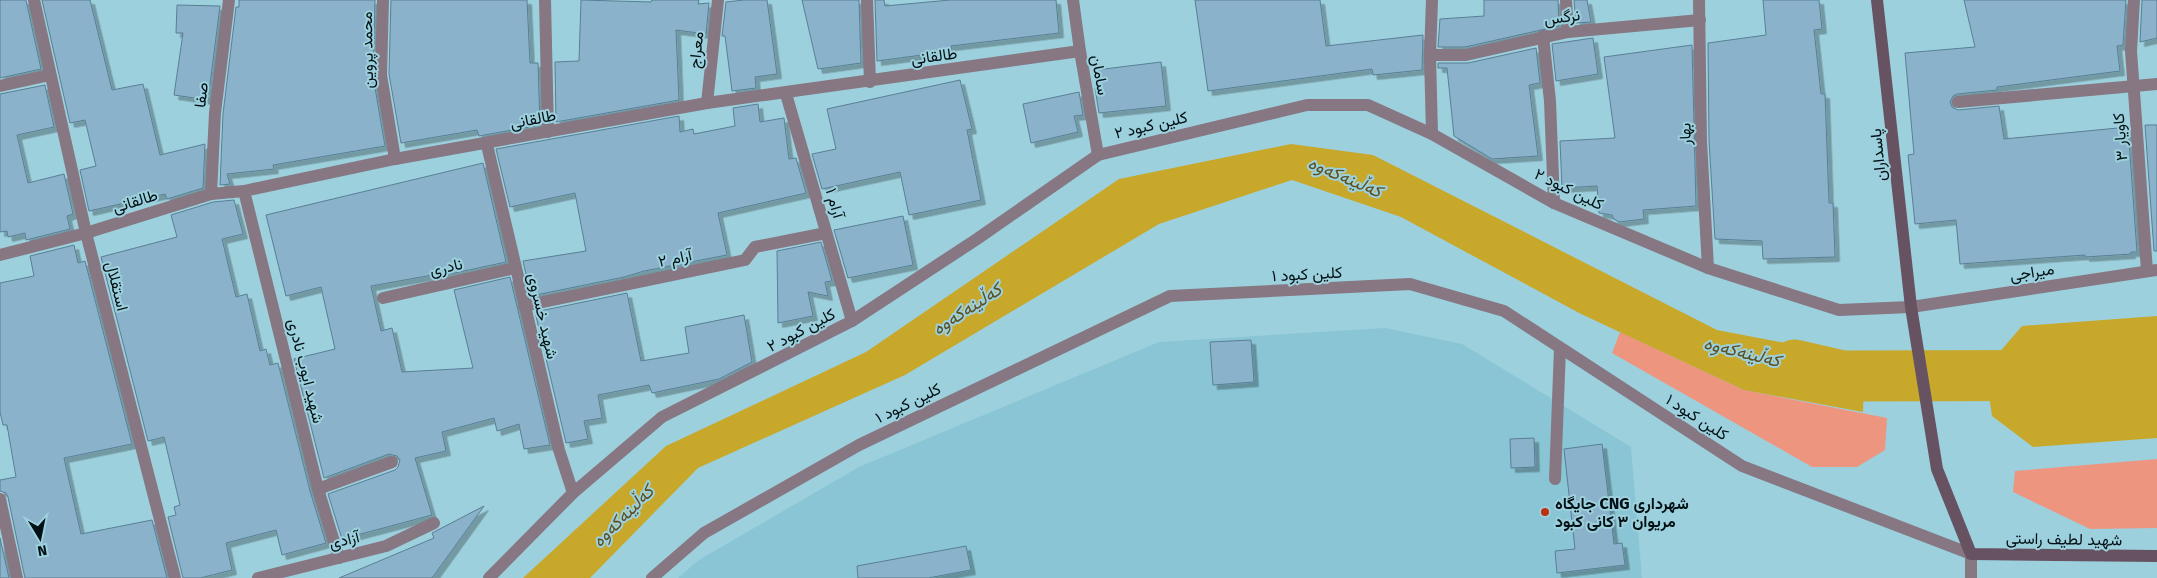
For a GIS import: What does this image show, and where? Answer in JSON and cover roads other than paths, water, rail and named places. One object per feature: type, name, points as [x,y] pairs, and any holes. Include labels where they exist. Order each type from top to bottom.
[{"type":"main road","name":"پاسداران","points":[[1877,0],[1911,307],[1937,469],[1971,554]]},
{"type":"main road","name":"شهید لطیف راستی","points":[[1971,554],[2157,556]]},
{"type":"street","name":"استقلال","points":[[34,0],[86,233],[175,578]]},
{"type":"street","name":"صفا","points":[[211,194],[215,113],[229,0]]},
{"type":"street","name":"محمد پروین","points":[[383,0],[381,76],[395,159]]},
{"type":"street","points":[[545,0],[548,132]]},
{"type":"street","name":"معراج","points":[[707,103],[718,0]]},
{"type":"street","points":[[867,0],[870,82]]},
{"type":"street","name":"سامان","points":[[1073,0],[1098,155]]},
{"type":"street","points":[[1432,0],[1430,55],[1432,134]]},
{"type":"street","points":[[1566,0],[1568,32]]},
{"type":"street","name":"بهار","points":[[1699,0],[1701,142],[1708,268]]},
{"type":"street","name":"کاویار ۳","points":[[2134,0],[2131,51],[2133,87],[2152,271]]},
{"type":"street","name":"نرگس","points":[[1430,55],[1466,55],[1543,36],[1568,32],[1700,20]]},
{"type":"street","points":[[1543,36],[1550,101],[1554,203]]},
{"type":"street","name":"طالقانی","points":[[0,255],[86,233],[211,194],[244,191],[395,159],[488,144],[707,103],[786,94],[1080,51]]},
{"type":"street","points":[[0,86],[50,76]]},
{"type":"street","points":[[1958,102],[2157,84]]},
{"type":"street","name":"آرام ۱","points":[[786,94],[852,321]]},
{"type":"street","name":"کلین کبود ۲","points":[[489,578],[573,494],[662,417],[852,321],[977,239],[1098,155],[1307,105],[1368,105],[1432,134],[1554,203],[1708,268],[1838,310],[1911,307]]},
{"type":"street","name":"شهید خسروی","points":[[488,144],[524,306],[559,450],[573,494]]},
{"type":"street","name":"شهید ایوب نادری","points":[[244,191],[318,489],[339,558]]},
{"type":"street","name":"آرام ۲","points":[[524,306],[745,260],[755,248],[826,233]]},
{"type":"street","name":"نادری","points":[[383,298],[515,268]]},
{"type":"street","name":"میراجی","points":[[1911,307],[2152,271]]},
{"type":"street","name":"کلین کبود ۱","points":[[652,578],[704,533],[859,445],[1170,296],[1410,284],[1504,311],[1742,466],[1971,554]]},
{"type":"street","points":[[1555,479],[1560,348]]},
{"type":"street","points":[[318,489],[392,462]]},
{"type":"street","points":[[0,498],[17,578]]},
{"type":"street","name":"آزادی","points":[[258,578],[386,546],[434,523]]},
{"type":"street","points":[[1971,554],[1971,578]]},
{"type":"water","points":[[1291,144],[1373,155],[1717,330],[1865,358],[1863,412],[1744,390],[1581,314],[1401,217],[1292,180],[1159,224],[905,375],[698,468],[590,578],[523,578],[666,446],[866,352],[1119,179]]},
{"type":"water","points":[[2157,316],[2157,438],[2033,447],[1992,416],[1985,369],[2022,326]]},
{"type":"waterway","name":"کەڵینەکەوە","points":[[1795,365],[1843,376],[2157,375]]},
{"type":"place","name":"جایگاه CNG شهرداری مریوان ۳ کانی کبود","points":[[1545,512]]}]
